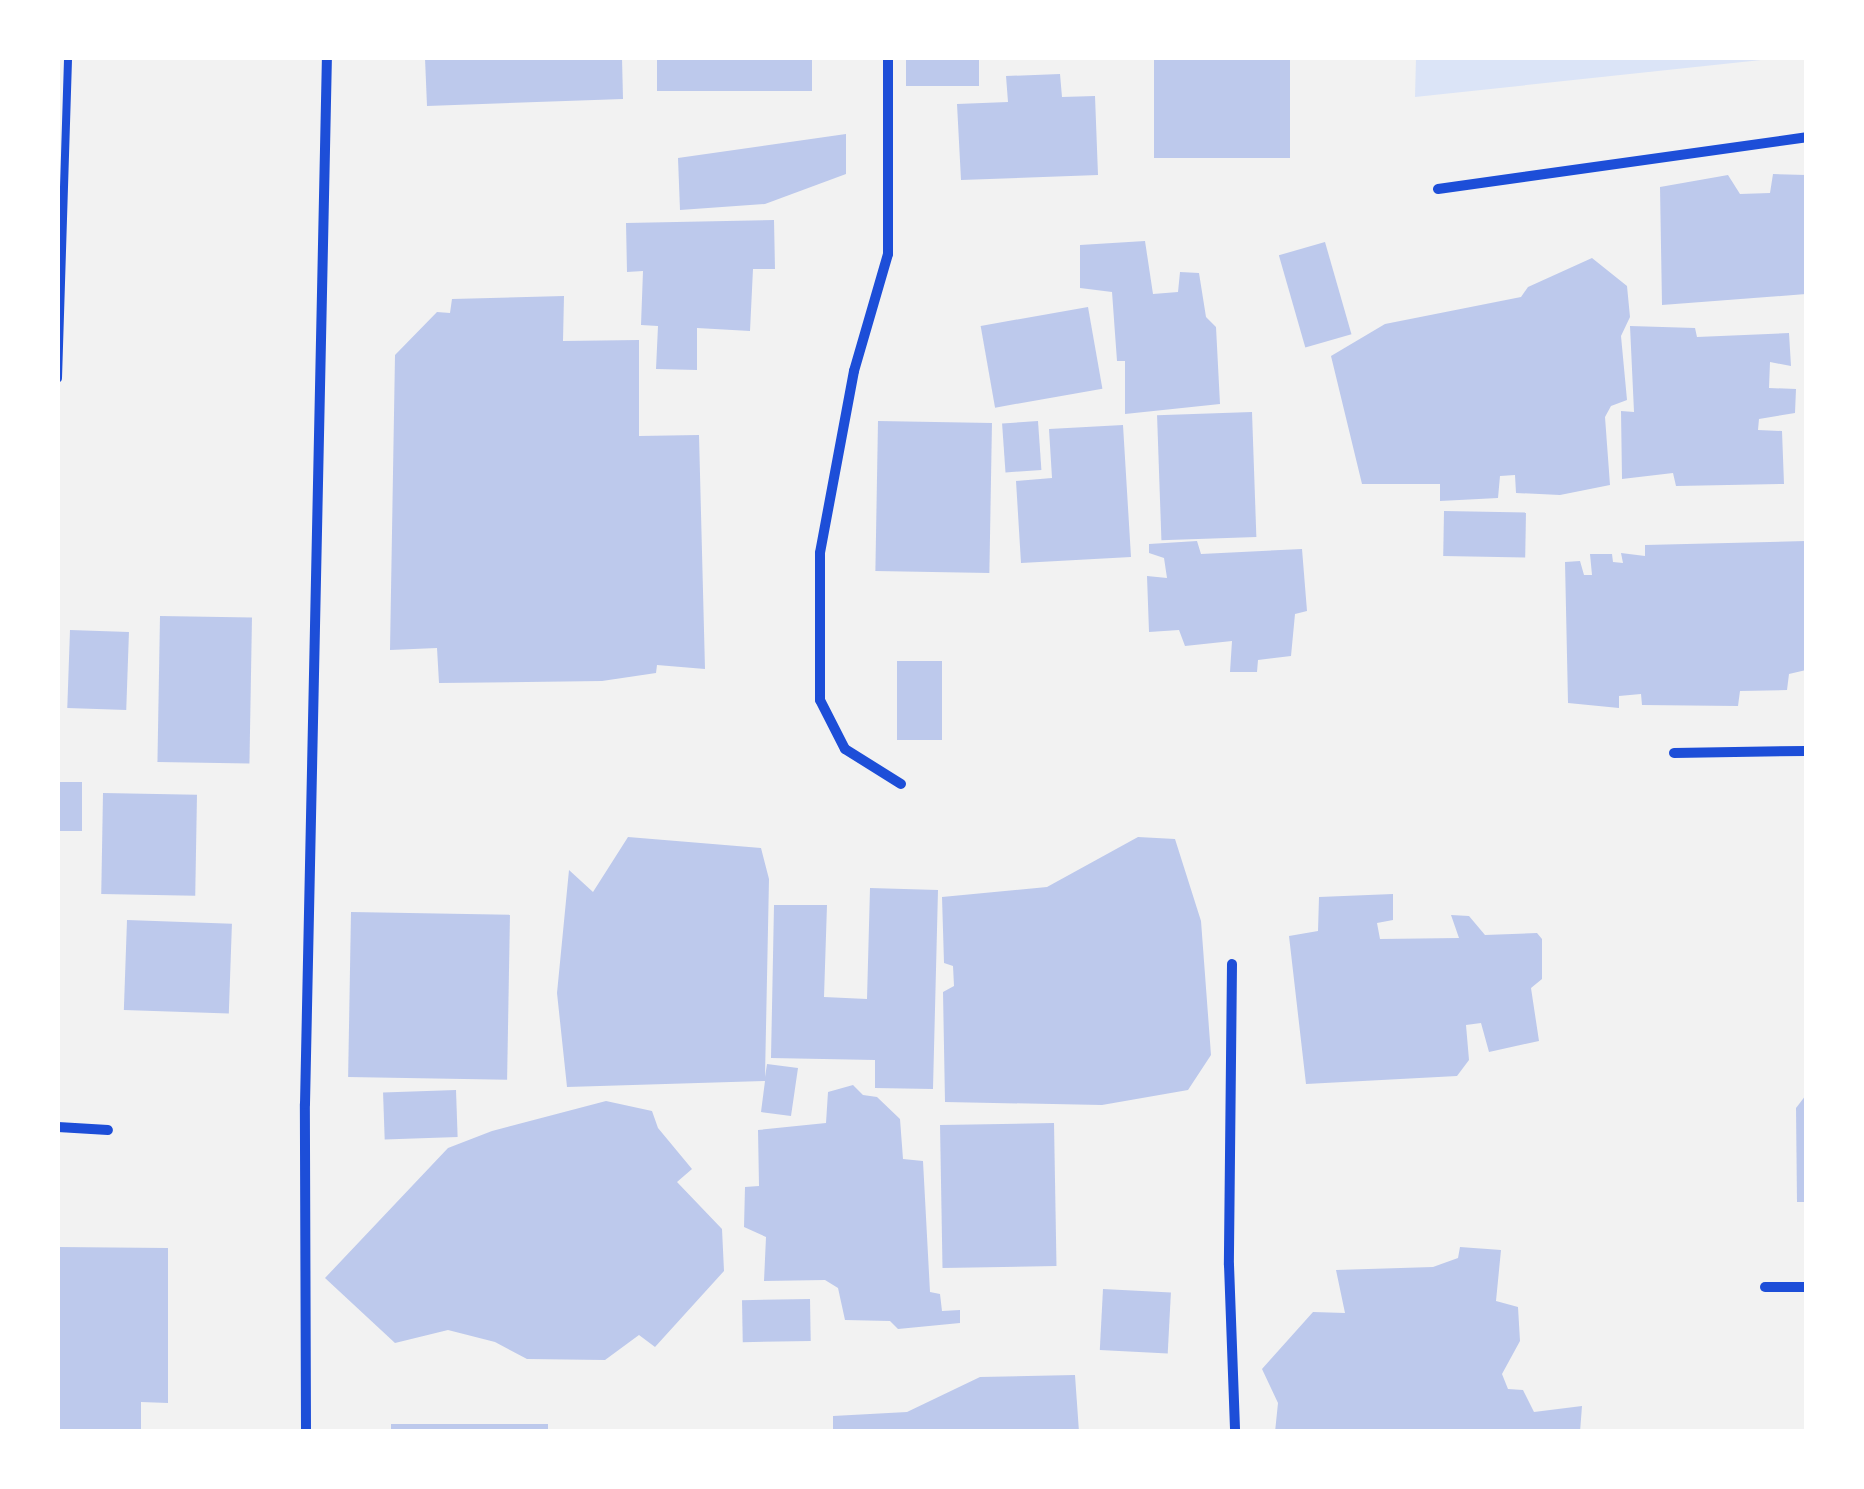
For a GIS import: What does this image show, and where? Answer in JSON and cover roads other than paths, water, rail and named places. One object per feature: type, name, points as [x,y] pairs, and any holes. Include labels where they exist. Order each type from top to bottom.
[{"type":"street","points":[[306,1432],[305,1104],[328,58]]},
{"type":"street","points":[[888,58],[888,254],[854,371],[820,553],[820,700],[844,748],[902,784]]},
{"type":"street","points":[[1438,190],[1806,137]]},
{"type":"street","points":[[1674,753],[1806,752]]},
{"type":"street","points":[[1232,964],[1229,1265],[1235,1432]]},
{"type":"street","points":[[58,1127],[108,1130]]},
{"type":"street","points":[[1765,1287],[1806,1287]]},
{"type":"lane","points":[[58,378],[68,58]]}]
